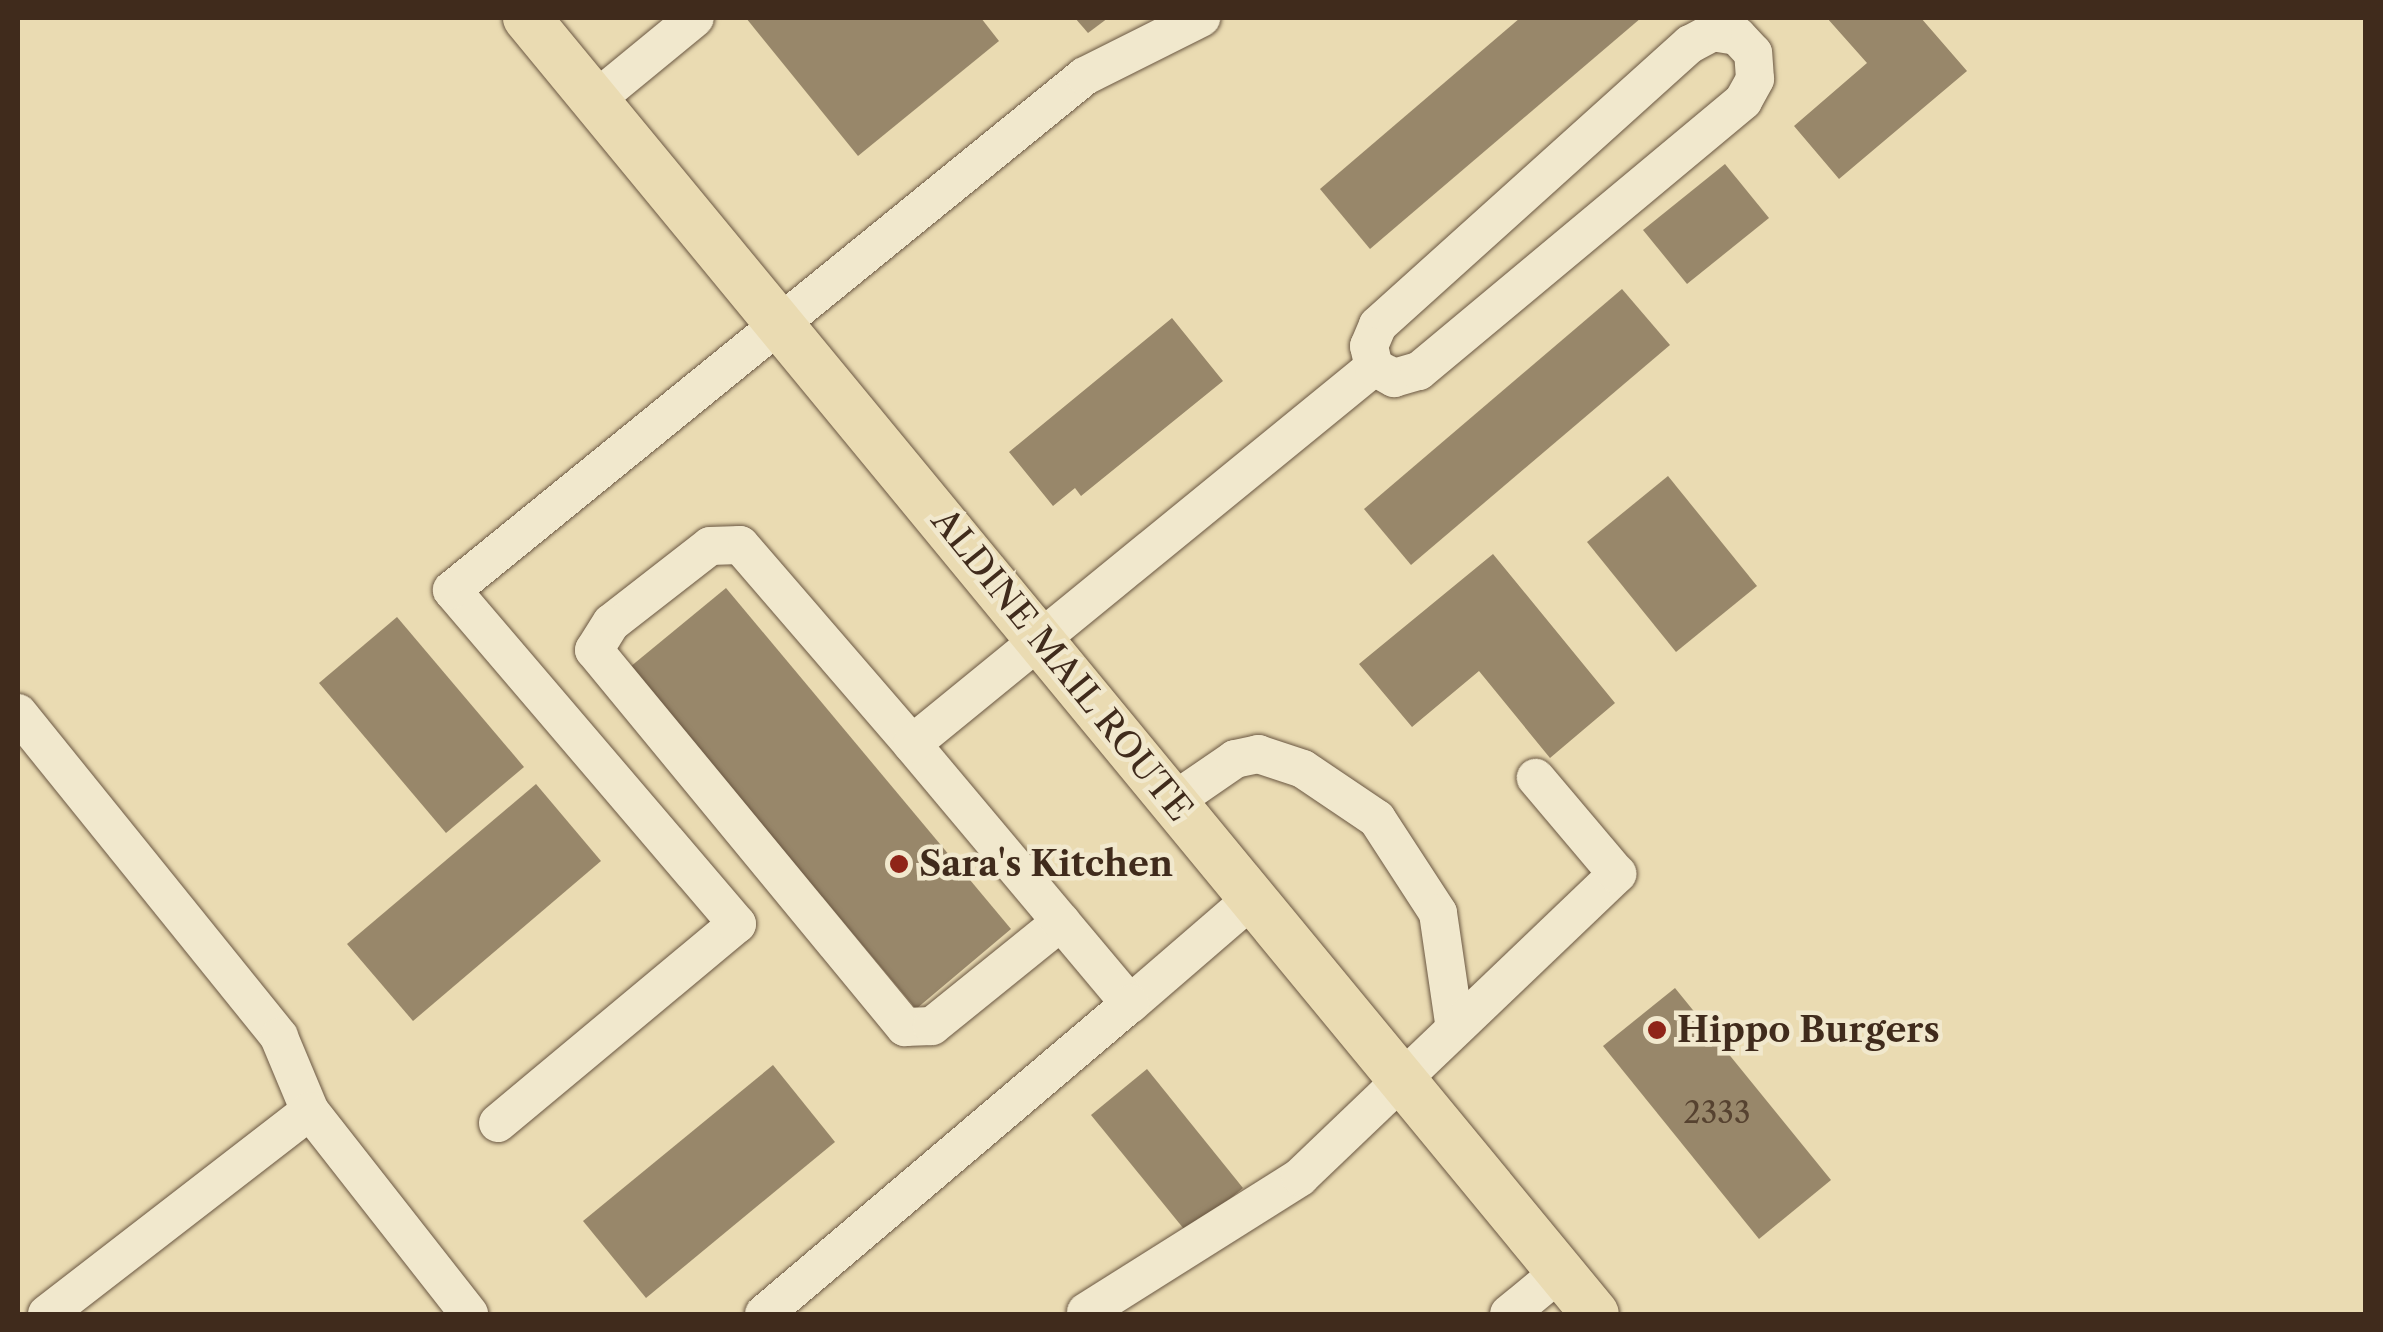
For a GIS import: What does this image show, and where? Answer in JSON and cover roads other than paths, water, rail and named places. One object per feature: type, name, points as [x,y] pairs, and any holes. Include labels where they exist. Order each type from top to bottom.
[{"type":"main road","name":"ALDINE MAIL ROUTE","points":[[527,18],[1595,1314]]},
{"type":"lane","points":[[594,100],[695,18]]},
{"type":"lane","points":[[498,1123],[737,924],[452,590],[1084,76],[1201,18]]},
{"type":"lane","points":[[1713,32],[1737,36],[1753,53],[1755,79],[1743,101],[1419,370],[1394,378],[1374,367],[1368,346],[1378,325],[1690,44],[1713,32]]},
{"type":"lane","points":[[912,744],[1374,367]]},
{"type":"lane","points":[[1061,922],[932,1026],[905,1027],[594,650],[610,623],[710,546],[740,545],[912,744],[1130,1004]]},
{"type":"lane","points":[[18,714],[279,1037],[310,1111],[469,1314]]},
{"type":"lane","points":[[1174,801],[1235,759],[1258,754],[1303,769],[1377,818],[1438,913],[1454,1024]]},
{"type":"lane","points":[[1086,1312],[1300,1177],[1399,1074],[1617,874],[1536,778]]},
{"type":"lane","points":[[764,1314],[1254,898]]},
{"type":"lane","points":[[47,1314],[310,1111]]},
{"type":"lane","points":[[1509,1314],[1560,1272]]},
{"type":"place","name":"Sara's Kitchen","points":[[899,864]]},
{"type":"place","name":"Hippo Burgers","points":[[1657,1030]]}]
